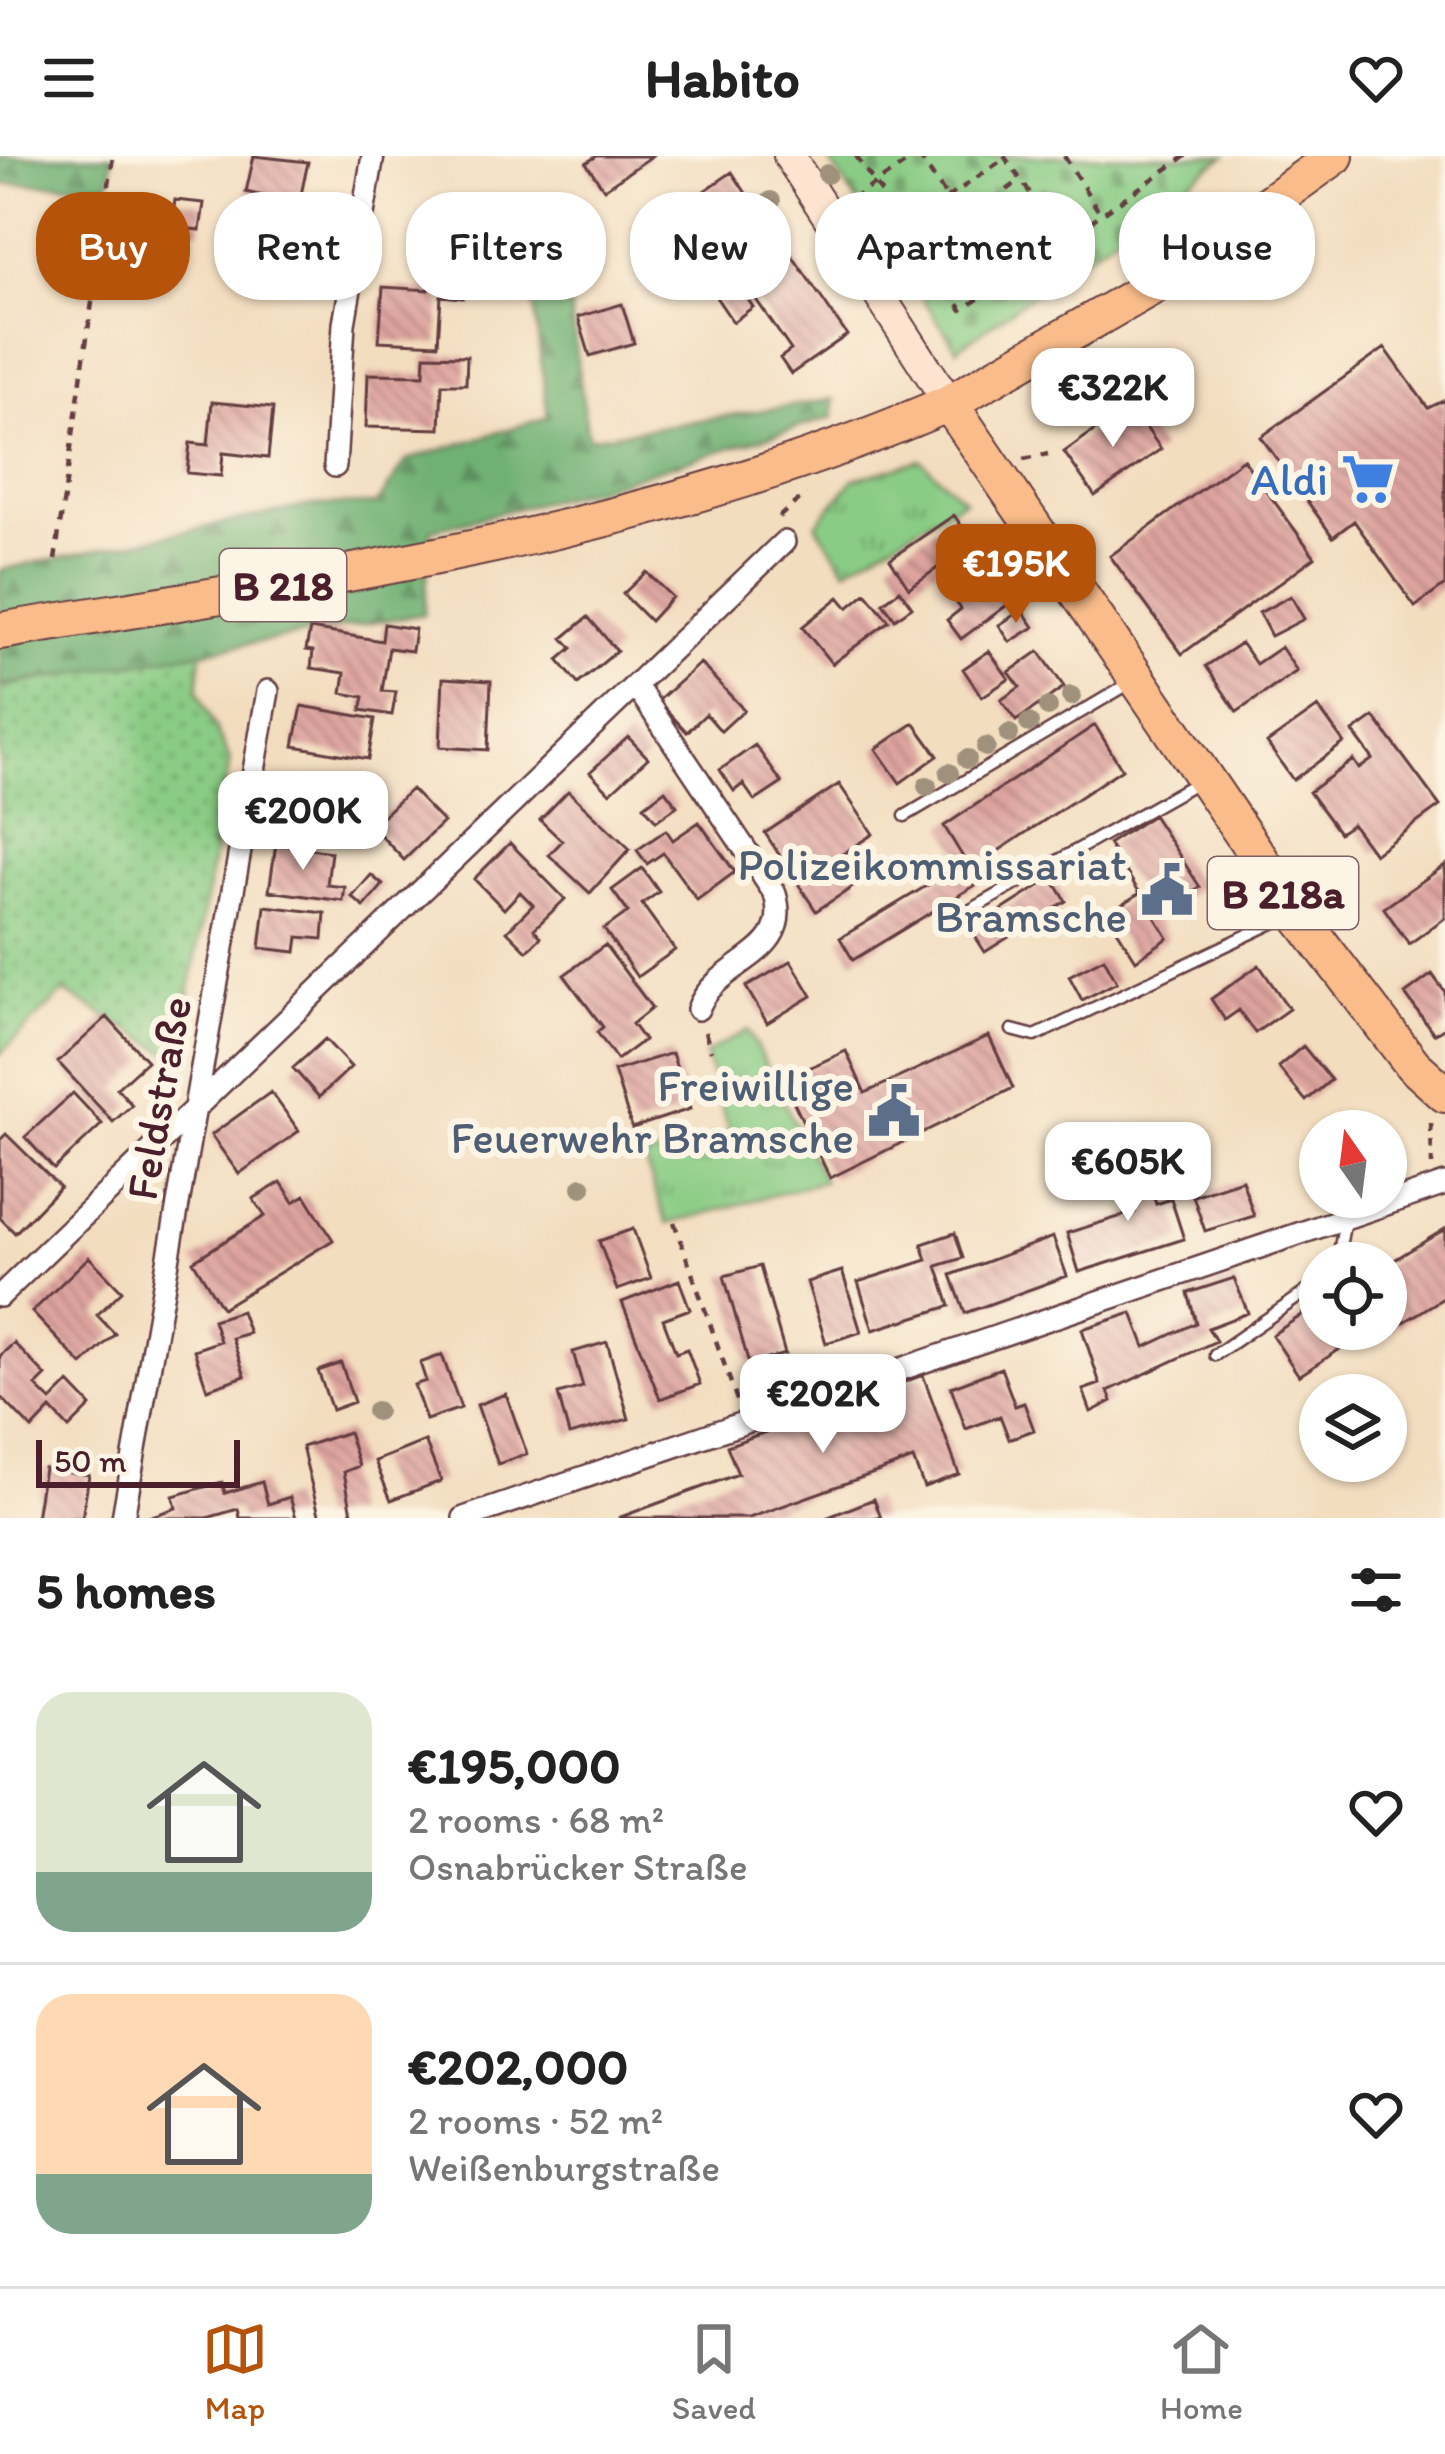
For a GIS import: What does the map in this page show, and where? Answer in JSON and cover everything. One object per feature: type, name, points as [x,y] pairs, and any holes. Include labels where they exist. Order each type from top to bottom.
[{"type":"main road","points":[[789,156],[815,196]]},
{"type":"main road","name":"B 218","points":[[0,632],[403,565],[564,531],[819,457],[949,403],[1155,285],[1335,156]]},
{"type":"main road","points":[[882,300],[949,403]]},
{"type":"main road","name":"B 218a","points":[[949,403],[1296,912],[1440,1104]]},
{"type":"street","points":[[335,466],[344,324],[373,156]]},
{"type":"street","points":[[0,1296],[636,686],[777,534]]},
{"type":"street","points":[[636,686],[775,894],[781,913],[778,932],[764,949],[716,979],[698,1009]]},
{"type":"street","name":"Feldstraße","points":[[123,1518],[268,692]]},
{"type":"street","points":[[1407,1197],[1442,1185]]},
{"type":"street","points":[[464,1518],[746,1426],[1345,1218]]},
{"type":"lane","points":[[905,816],[1135,680]]},
{"type":"lane","points":[[960,916],[1204,778]]},
{"type":"lane","points":[[1012,1030],[1035,1036],[1296,912]]},
{"type":"lane","points":[[1126,971],[1136,986]]},
{"type":"lane","points":[[1340,1242],[1345,1218]]},
{"type":"lane","points":[[1215,1355],[1299,1297]]},
{"type":"path","points":[[55,560],[112,156]]},
{"type":"path","points":[[856,156],[881,192]]},
{"type":"path","points":[[863,192],[918,156],[943,192]]},
{"type":"path","points":[[1064,156],[1101,215]]},
{"type":"path","points":[[1095,219],[1186,156]]},
{"type":"path","points":[[955,192],[1005,157],[1029,192]]},
{"type":"path","points":[[1005,192],[1021,181]]},
{"type":"path","points":[[955,300],[962,310],[977,300]]},
{"type":"path","points":[[777,534],[801,496],[821,488]]},
{"type":"path","points":[[1440,1104],[1428,1132],[1442,1185]]},
{"type":"path","points":[[674,1222],[746,1426]]},
{"type":"green space","points":[[0,156],[113,156],[109,184],[0,184]]},
{"type":"green space","points":[[826,156],[1225,156],[1175,192],[1119,192],[1119,232],[1095,250],[1095,192],[850,192]]},
{"type":"green space","points":[[533,300],[569,300],[588,438],[834,399],[833,417],[593,489],[431,530],[424,614],[0,686],[0,570],[312,505],[377,504],[407,460],[548,417]]},
{"type":"green space","points":[[924,300],[1025,300],[957,349]]},
{"type":"green space","points":[[921,460],[964,500],[846,569],[816,524],[854,479]]},
{"type":"green space","points":[[202,650],[198,691],[230,760],[178,1058],[64,992],[0,1054],[0,687]]},
{"type":"green space","points":[[748,1030],[824,1181],[667,1224],[644,1159],[730,1133],[705,1054]]},
{"type":"building","points":[[254,156],[308,162],[302,192],[246,192]]},
{"type":"building","points":[[597,156],[652,156],[604,189],[586,163]]},
{"type":"building","points":[[732,172],[745,192],[703,192]]},
{"type":"building","points":[[190,202],[204,203],[200,230],[190,229]]},
{"type":"building","points":[[791,258],[815,289],[815,300],[823,300],[847,335],[791,374],[780,358],[791,350],[756,300],[791,300]]},
{"type":"building","points":[[383,287],[406,288],[406,300],[441,300],[438,344],[379,341]]},
{"type":"building","points":[[718,300],[748,300],[753,307],[733,322]]},
{"type":"building","points":[[622,304],[634,343],[590,356],[578,317]]},
{"type":"building","name":"Aldi","points":[[1385,348],[1428,408],[1445,400],[1445,585],[1415,607],[1354,521],[1333,537],[1261,437]]},
{"type":"building","points":[[425,355],[467,356],[466,384],[442,384],[440,429],[366,427],[368,374],[424,375]]},
{"type":"building","points":[[212,402],[273,408],[268,458],[223,453],[221,476],[187,473],[190,443],[208,445]]},
{"type":"building","points":[[1130,405],[1161,449],[1095,496],[1064,452]]},
{"type":"building","points":[[1243,459],[1315,557],[1182,654],[1110,556]]},
{"type":"building","points":[[954,515],[973,543],[909,588],[890,559]]},
{"type":"building","points":[[990,567],[1014,600],[961,639],[947,620],[961,609],[951,595]]},
{"type":"building","points":[[646,572],[672,597],[650,621],[623,594]]},
{"type":"building","points":[[900,590],[912,607],[895,619],[883,603]]},
{"type":"building","points":[[866,593],[889,621],[832,664],[802,627],[839,597],[848,608]]},
{"type":"building","points":[[1291,596],[1304,619],[1271,636],[1259,613]]},
{"type":"building","points":[[1022,610],[1034,627],[1010,642],[999,625]]},
{"type":"building","points":[[588,617],[617,651],[578,684],[558,660],[572,648],[563,638]]},
{"type":"building","points":[[384,624],[415,629],[412,651],[389,648],[382,691],[396,692],[392,715],[361,710],[364,697],[342,693],[345,673],[311,668],[313,651],[306,650],[310,629],[382,641]]},
{"type":"building","points":[[1241,643],[1256,664],[1281,647],[1297,671],[1237,712],[1206,666]]},
{"type":"building","points":[[989,651],[1009,679],[982,697],[963,669]]},
{"type":"building","points":[[1039,651],[1064,687],[1016,721],[1001,700],[1020,687],[1009,672]]},
{"type":"building","points":[[700,663],[744,710],[721,731],[706,714],[687,732],[658,701]]},
{"type":"building","points":[[443,678],[491,681],[488,750],[440,747]]},
{"type":"building","points":[[302,706],[375,719],[368,759],[294,746]]},
{"type":"building","points":[[1318,707],[1344,743],[1293,780],[1267,743]]},
{"type":"building","points":[[1374,717],[1440,806],[1374,854],[1352,824],[1339,833],[1309,792],[1353,760],[1359,769],[1373,759],[1353,732]]},
{"type":"building","points":[[914,723],[938,756],[900,783],[876,749]]},
{"type":"building","points":[[1095,725],[1122,769],[971,869],[979,883],[853,960],[840,938],[966,862],[944,826]]},
{"type":"building","points":[[628,737],[648,758],[610,793],[590,772]]},
{"type":"building","points":[[755,745],[782,783],[755,801],[743,784],[734,791],[720,770]]},
{"type":"building","points":[[839,784],[873,834],[841,855],[859,883],[816,911],[765,833]]},
{"type":"building","points":[[411,789],[443,822],[404,860],[372,826]]},
{"type":"building","points":[[665,790],[677,806],[656,821],[644,806]]},
{"type":"building","points":[[568,791],[630,849],[590,893],[549,855],[562,841],[540,820]]},
{"type":"building","name":"Polizeikommissariat Bramsche","points":[[1153,815],[1200,887],[1155,917],[1168,938],[1136,960],[1107,914],[1140,893],[1108,844]]},
{"type":"building","points":[[699,822],[735,872],[697,900],[663,853],[647,864],[637,850],[666,830],[673,840]]},
{"type":"building","points":[[510,843],[565,899],[534,929],[541,937],[527,951],[507,931],[533,905],[520,892],[504,909],[474,879]]},
{"type":"building","points":[[276,844],[331,852],[327,885],[345,887],[343,901],[269,891]]},
{"type":"building","points":[[1445,865],[1445,918],[1409,944],[1384,908]]},
{"type":"building","points":[[642,868],[659,892],[642,904],[675,950],[637,977],[604,929],[628,912],[612,890]]},
{"type":"building","points":[[371,875],[383,885],[364,907],[352,897]]},
{"type":"building","points":[[1052,878],[1066,901],[985,952],[971,930]]},
{"type":"building","points":[[265,906],[325,913],[323,939],[298,937],[296,952],[260,948]]},
{"type":"building","points":[[605,945],[652,1008],[632,1024],[644,1040],[617,1060],[597,1032],[603,1027],[564,975]]},
{"type":"building","points":[[1104,958],[1117,982],[1082,1000],[1069,976]]},
{"type":"building","points":[[791,961],[812,996],[767,1023],[746,987]]},
{"type":"building","points":[[1259,965],[1289,1009],[1255,1033],[1239,1010],[1225,1020],[1211,999]]},
{"type":"building","points":[[1432,974],[1445,992],[1445,1027],[1434,1034],[1405,994]]},
{"type":"building","points":[[107,1017],[147,1061],[117,1088],[132,1105],[113,1122],[58,1062]]},
{"type":"building","points":[[989,1036],[1013,1088],[830,1178],[783,1080],[846,1051],[865,1093]]},
{"type":"building","points":[[325,1039],[351,1067],[319,1097],[293,1068]]},
{"type":"building","points":[[1303,1046],[1331,1080],[1306,1101],[1278,1067]]},
{"type":"building","points":[[672,1053],[690,1109],[632,1128],[614,1071]]},
{"type":"building","points":[[271,1092],[299,1131],[239,1174],[211,1135]]},
{"type":"building","points":[[73,1093],[102,1124],[54,1169],[25,1137]]},
{"type":"building","points":[[6,1134],[60,1187],[15,1233],[0,1218],[0,1140]]},
{"type":"building","points":[[1139,1152],[1156,1204],[1171,1199],[1184,1239],[1079,1272],[1067,1233],[1135,1212],[1118,1158]]},
{"type":"building","points":[[1242,1180],[1254,1216],[1205,1231],[1193,1196]]},
{"type":"building","points":[[281,1182],[294,1202],[305,1195],[333,1240],[222,1308],[193,1261],[265,1216],[253,1199]]},
{"type":"building","points":[[633,1229],[651,1278],[617,1290],[599,1241]]},
{"type":"building","points":[[1445,1229],[1445,1297],[1407,1320],[1407,1252]]},
{"type":"building","points":[[955,1233],[963,1258],[937,1266],[950,1306],[873,1330],[858,1282],[927,1260],[922,1244]]},
{"type":"building","points":[[1053,1237],[1067,1276],[965,1313],[951,1275]]},
{"type":"building","points":[[89,1257],[122,1291],[97,1315],[115,1334],[82,1365],[32,1312]]},
{"type":"building","points":[[760,1266],[785,1354],[749,1364],[724,1276]]},
{"type":"building","points":[[842,1271],[861,1332],[826,1343],[807,1282]]},
{"type":"building","points":[[1234,1278],[1248,1313],[1208,1328],[1216,1341],[1108,1391],[1112,1401],[1091,1412],[1083,1390],[1100,1384],[1082,1329],[1132,1313],[1145,1347],[1196,1323],[1188,1293]]},
{"type":"building","points":[[679,1280],[690,1309],[663,1319],[676,1353],[687,1349],[700,1384],[660,1399],[622,1302]]},
{"type":"building","points":[[241,1311],[249,1333],[232,1338],[245,1376],[207,1389],[194,1350],[220,1341],[213,1320]]},
{"type":"building","points":[[1299,1317],[1299,1350],[1338,1350],[1299,1376],[1272,1335]]},
{"type":"building","points":[[607,1342],[629,1419],[569,1435],[558,1394],[583,1387],[573,1352]]},
{"type":"building","points":[[14,1343],[46,1376],[36,1386],[51,1401],[69,1383],[91,1406],[69,1428],[51,1409],[32,1429],[0,1396],[0,1356]]},
{"type":"building","points":[[442,1355],[461,1408],[426,1420],[414,1385],[426,1381],[420,1363]]},
{"type":"building","points":[[341,1363],[354,1402],[332,1410],[318,1371]]},
{"type":"building","points":[[1001,1368],[1015,1406],[1024,1403],[1034,1430],[1009,1439],[1000,1416],[966,1429],[951,1387]]},
{"type":"building","points":[[923,1375],[959,1474],[924,1487],[913,1459],[749,1518],[618,1518],[738,1474],[727,1446]]},
{"type":"building","points":[[506,1394],[527,1454],[498,1464],[477,1405]]},
{"type":"building","points":[[348,1432],[359,1466],[344,1472],[352,1513],[320,1518],[302,1447]]},
{"type":"building","points":[[425,1441],[441,1481],[391,1500],[375,1461]]},
{"type":"building","points":[[44,1468],[89,1475],[82,1518],[36,1518]]},
{"type":"building","points":[[222,1482],[225,1493],[262,1482],[268,1504],[290,1497],[296,1518],[240,1518],[238,1509],[207,1518],[146,1518],[176,1508],[173,1496]]},
{"type":"building","points":[[874,1499],[881,1518],[826,1518]]},
{"type":"place","name":"Aldi","points":[[1368,479]]},
{"type":"place","name":"Polizeikommissariat Bramsche","points":[[1167,890]]},
{"type":"place","name":"Freiwillige Feuerwehr Bramsche","points":[[894,1111]]}]
